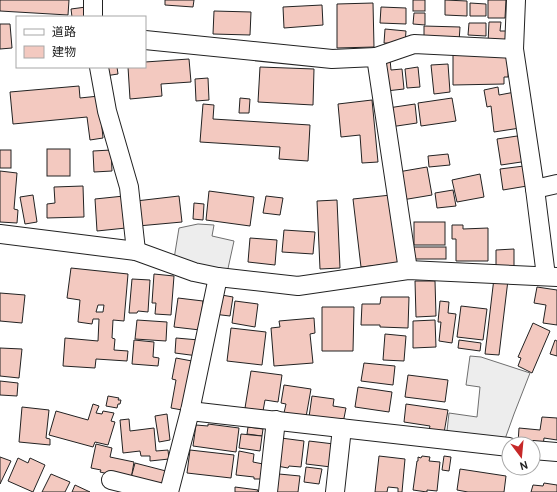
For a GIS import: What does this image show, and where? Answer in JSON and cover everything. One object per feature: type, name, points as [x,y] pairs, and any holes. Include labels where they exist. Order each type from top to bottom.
[{"type":"street","points":[[93,0],[93,16]]},
{"type":"street","points":[[0,234],[136,252],[194,272],[218,277],[298,286],[408,270],[551,276],[535,189],[514,49],[516,0]]},
{"type":"street","points":[[146,40],[332,59],[376,57],[414,44],[514,49]]},
{"type":"street","points":[[376,57],[408,270]]},
{"type":"street","points":[[99,68],[107,112],[129,187],[136,252]]},
{"type":"street","points":[[535,189],[557,184]]},
{"type":"street","points":[[169,492],[190,411],[218,277]]},
{"type":"street","points":[[190,411],[501,446]]},
{"type":"street","points":[[268,492],[276,420]]},
{"type":"street","points":[[335,492],[342,428]]},
{"type":"street","points":[[541,451],[557,452]]},
{"type":"street","points":[[111,480],[158,492]]},
{"type":"shaded area","points":[[198,224],[214,225],[212,236],[234,241],[227,273],[174,259],[179,228]]},
{"type":"shaded area","points":[[470,356],[481,357],[530,373],[506,436],[501,436],[501,438],[447,431],[449,413],[477,417],[480,387],[466,385]]},
{"type":"building","points":[[0,0],[69,0],[68,15],[0,11]]},
{"type":"building","points":[[165,0],[194,0],[193,7],[165,5]]},
{"type":"building","points":[[413,0],[425,0],[425,11],[413,11]]},
{"type":"building","points":[[445,0],[467,1],[467,16],[445,15]]},
{"type":"building","points":[[488,0],[506,0],[505,18],[488,18]]},
{"type":"building","points":[[373,3],[374,47],[337,48],[337,4]]},
{"type":"building","points":[[470,3],[486,4],[486,16],[470,16]]},
{"type":"building","points":[[322,5],[323,25],[284,28],[283,7]]},
{"type":"building","points":[[86,7],[87,16],[72,16],[71,9]]},
{"type":"building","points":[[381,7],[406,8],[406,24],[380,23]]},
{"type":"building","points":[[214,11],[251,12],[250,35],[213,34]]},
{"type":"building","points":[[414,13],[425,13],[425,25],[413,24]]},
{"type":"building","points":[[489,22],[501,22],[500,31],[513,31],[513,44],[488,43]]},
{"type":"building","points":[[469,23],[486,23],[486,36],[468,35]]},
{"type":"building","points":[[0,24],[10,24],[12,48],[0,49]]},
{"type":"building","points":[[424,26],[460,27],[459,42],[424,41]]},
{"type":"building","points":[[385,29],[406,31],[405,44],[384,43]]},
{"type":"building","points":[[453,50],[509,52],[508,77],[504,77],[504,84],[453,85]]},
{"type":"building","points":[[189,59],[191,82],[161,84],[162,96],[130,99],[128,68],[146,68],[146,62]]},
{"type":"building","points":[[390,59],[391,70],[402,69],[404,89],[386,91],[382,61]]},
{"type":"building","points":[[448,64],[450,92],[434,94],[431,65]]},
{"type":"building","points":[[260,67],[314,69],[313,105],[258,102]]},
{"type":"building","points":[[418,67],[420,87],[407,88],[405,69]]},
{"type":"building","points":[[104,68],[117,68],[118,74],[105,76]]},
{"type":"building","points":[[208,78],[209,100],[196,101],[195,79]]},
{"type":"building","points":[[79,86],[80,98],[99,96],[103,138],[90,140],[87,117],[13,124],[10,92]]},
{"type":"building","points":[[498,87],[499,95],[515,92],[520,128],[494,132],[491,106],[487,107],[484,90]]},
{"type":"building","points":[[240,98],[250,99],[249,113],[239,113]]},
{"type":"building","points":[[452,98],[456,121],[421,126],[418,103]]},
{"type":"building","points":[[372,100],[378,162],[362,163],[360,135],[341,137],[338,104]]},
{"type":"building","points":[[203,104],[214,105],[213,119],[310,125],[308,161],[279,159],[280,147],[200,142]]},
{"type":"building","points":[[415,104],[417,123],[390,127],[388,108]]},
{"type":"building","points":[[524,135],[528,161],[501,165],[497,139]]},
{"type":"building","points":[[47,149],[70,149],[70,176],[47,176]]},
{"type":"building","points":[[0,150],[11,150],[11,168],[0,168]]},
{"type":"building","points":[[111,150],[112,171],[94,172],[93,151]]},
{"type":"building","points":[[448,154],[450,165],[429,167],[428,156]]},
{"type":"building","points":[[524,166],[527,186],[503,190],[500,169]]},
{"type":"building","points":[[427,167],[432,195],[402,200],[398,172]]},
{"type":"building","points":[[0,171],[17,173],[14,209],[18,210],[17,223],[0,222]]},
{"type":"building","points":[[480,174],[484,197],[457,202],[452,180]]},
{"type":"building","points":[[83,186],[84,217],[47,218],[47,204],[55,203],[54,187]]},
{"type":"building","points":[[453,190],[456,206],[437,208],[435,193]]},
{"type":"building","points":[[209,191],[254,197],[250,226],[206,220]]},
{"type":"building","points":[[33,195],[37,222],[25,224],[20,197]]},
{"type":"building","points":[[391,195],[399,263],[361,267],[353,199]]},
{"type":"building","points":[[124,196],[126,228],[97,231],[95,199]]},
{"type":"building","points":[[179,196],[182,222],[138,226],[136,201]]},
{"type":"building","points":[[266,196],[283,198],[280,215],[263,213]]},
{"type":"building","points":[[337,200],[340,268],[320,269],[317,201]]},
{"type":"building","points":[[194,203],[204,204],[203,220],[193,219]]},
{"type":"building","points":[[414,222],[445,222],[445,245],[414,245]]},
{"type":"building","points":[[452,225],[463,225],[463,229],[488,228],[488,261],[456,261],[456,239],[452,239]]},
{"type":"building","points":[[284,230],[315,232],[313,254],[282,252]]},
{"type":"building","points":[[250,238],[277,240],[275,265],[248,262]]},
{"type":"building","points":[[407,247],[446,247],[446,259],[407,259]]},
{"type":"building","points":[[514,249],[514,268],[496,268],[496,250]]},
{"type":"building","points":[[71,268],[128,274],[124,321],[113,320],[112,338],[115,339],[114,350],[128,351],[127,361],[96,359],[95,368],[63,366],[65,338],[98,341],[99,319],[93,319],[92,324],[78,322],[80,300],[67,298]],"holes":[[[98,305],[104,305],[103,312],[96,312]]]},
{"type":"building","points":[[154,274],[174,276],[171,315],[155,314],[156,303],[152,303]]},
{"type":"building","points":[[494,278],[508,280],[499,355],[485,354]]},
{"type":"building","points":[[132,279],[150,280],[148,312],[138,311],[137,313],[129,313]]},
{"type":"building","points":[[415,281],[435,281],[436,316],[416,317]]},
{"type":"building","points":[[537,287],[557,290],[557,325],[543,323],[546,305],[534,303]]},
{"type":"building","points":[[0,293],[25,295],[22,323],[0,321]]},
{"type":"building","points":[[216,294],[233,297],[230,316],[213,314]]},
{"type":"building","points":[[381,297],[409,297],[408,328],[380,327],[380,325],[361,325],[362,304],[380,304]]},
{"type":"building","points":[[178,298],[203,301],[200,330],[174,327]]},
{"type":"building","points":[[235,301],[258,304],[255,327],[232,323]]},
{"type":"building","points":[[440,301],[449,302],[448,313],[456,314],[452,343],[439,341],[441,322],[438,322]]},
{"type":"building","points":[[461,306],[487,309],[483,340],[457,337]]},
{"type":"building","points":[[322,307],[354,307],[353,351],[322,351]]},
{"type":"building","points":[[314,318],[315,333],[310,334],[313,363],[274,366],[271,328],[280,327],[279,321]]},
{"type":"building","points":[[137,320],[167,322],[166,341],[135,339]]},
{"type":"building","points":[[435,320],[436,347],[413,348],[413,321]]},
{"type":"building","points":[[533,323],[550,331],[532,373],[518,366],[521,358],[518,357]]},
{"type":"building","points":[[231,328],[266,332],[262,365],[227,361]]},
{"type":"building","points":[[385,334],[406,336],[404,361],[383,360]]},
{"type":"building","points":[[176,338],[199,340],[198,356],[175,353]]},
{"type":"building","points":[[134,340],[154,342],[153,357],[159,358],[158,366],[132,364]]},
{"type":"building","points":[[459,340],[481,343],[480,351],[458,348]]},
{"type":"building","points":[[555,340],[557,341],[557,356],[550,354]]},
{"type":"building","points":[[0,348],[22,349],[19,378],[0,376]]},
{"type":"building","points":[[176,358],[192,361],[182,410],[171,408],[176,380],[172,379]]},
{"type":"building","points":[[364,363],[395,366],[393,385],[361,381]]},
{"type":"building","points":[[251,371],[282,375],[278,402],[265,400],[263,411],[245,408]]},
{"type":"building","points":[[408,375],[448,380],[445,402],[405,397]]},
{"type":"building","points":[[0,381],[18,383],[17,396],[0,395]]},
{"type":"building","points":[[284,385],[311,389],[306,417],[284,413],[286,404],[281,403]]},
{"type":"building","points":[[358,387],[392,392],[389,412],[355,407]]},
{"type":"building","points":[[108,396],[119,398],[118,400],[121,400],[117,408],[106,406]]},
{"type":"building","points":[[312,396],[334,399],[333,406],[346,408],[343,423],[309,417]]},
{"type":"building","points":[[93,404],[99,406],[96,413],[102,414],[103,411],[114,413],[111,421],[115,422],[108,445],[95,442],[93,447],[49,435],[56,411],[88,420]]},
{"type":"building","points":[[406,404],[448,410],[444,433],[429,430],[430,426],[404,422]]},
{"type":"building","points":[[22,407],[49,410],[46,438],[50,439],[50,445],[19,442]]},
{"type":"building","points":[[167,414],[170,440],[159,442],[155,416]]},
{"type":"building","points":[[542,417],[557,418],[557,440],[544,438],[543,446],[541,446],[541,436],[518,436],[519,428],[540,430]]},
{"type":"building","points":[[129,419],[130,431],[154,428],[156,451],[168,450],[169,459],[150,461],[150,456],[141,456],[140,451],[123,453],[120,420]]},
{"type":"building","points":[[208,424],[239,428],[236,452],[193,446],[196,425],[208,426]]},
{"type":"building","points":[[248,427],[263,429],[262,436],[247,434]]},
{"type":"building","points":[[241,434],[262,436],[260,451],[239,448]]},
{"type":"building","points":[[281,438],[304,441],[301,467],[289,466],[288,468],[277,466]]},
{"type":"building","points":[[309,441],[334,444],[331,467],[306,464]]},
{"type":"building","points":[[96,444],[112,448],[110,457],[134,462],[131,479],[100,472],[101,470],[91,468]]},
{"type":"building","points":[[190,450],[234,455],[231,478],[187,473]]},
{"type":"building","points":[[239,451],[254,454],[253,462],[263,464],[261,479],[236,475]]},
{"type":"building","points":[[379,456],[405,459],[402,492],[398,492],[398,488],[388,487],[387,492],[375,492]]},
{"type":"building","points":[[422,456],[430,457],[429,461],[440,462],[437,491],[427,490],[427,492],[413,490],[418,457],[421,458]]},
{"type":"building","points":[[444,456],[451,457],[449,471],[442,470]]},
{"type":"building","points":[[0,457],[11,461],[0,484]]},
{"type":"building","points":[[18,458],[28,463],[30,458],[45,465],[33,492],[8,481]]},
{"type":"building","points":[[135,463],[166,471],[162,486],[131,478]]},
{"type":"building","points":[[306,467],[322,469],[319,484],[304,482]]},
{"type":"building","points":[[460,469],[506,476],[504,492],[468,492],[457,490]]},
{"type":"building","points":[[51,474],[70,482],[65,492],[42,492]]},
{"type":"building","points":[[279,474],[300,476],[298,492],[276,492]]},
{"type":"building","points":[[544,483],[557,485],[557,492],[531,492],[533,485],[543,486]]},
{"type":"building","points":[[75,485],[90,492],[72,492]]},
{"type":"building","points":[[235,487],[258,490],[257,492],[235,492]]}]
